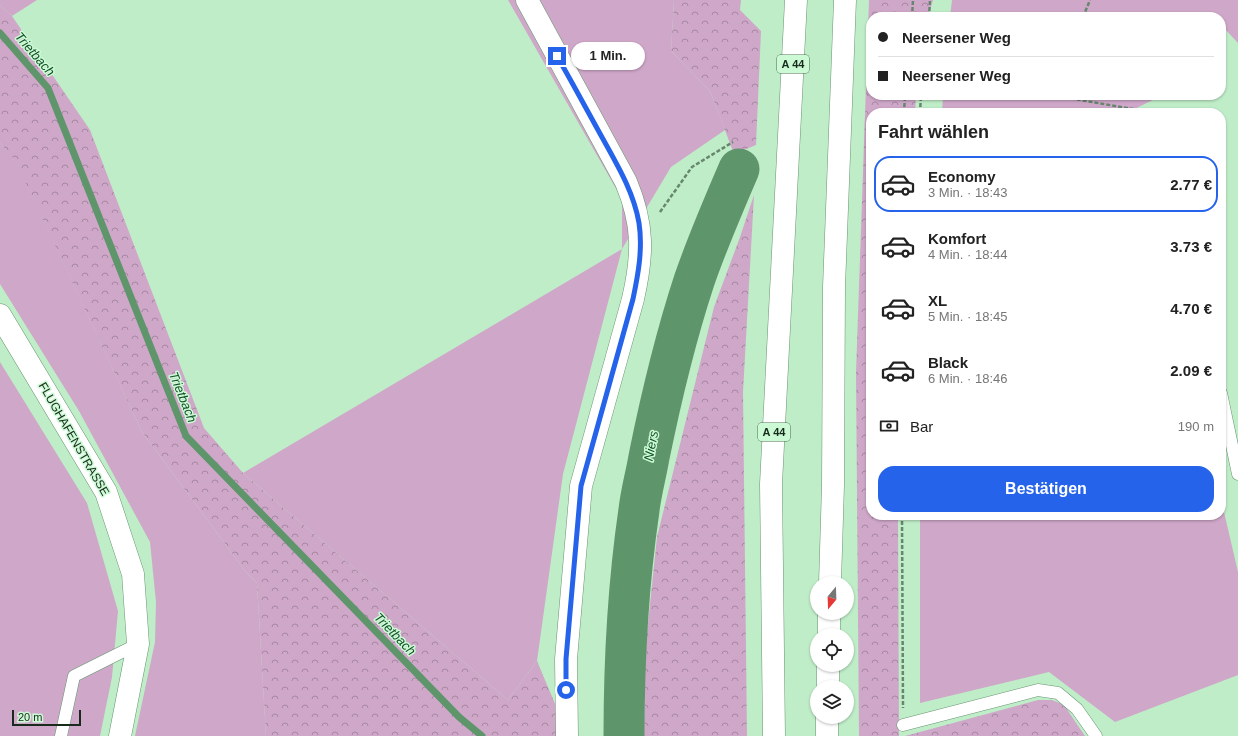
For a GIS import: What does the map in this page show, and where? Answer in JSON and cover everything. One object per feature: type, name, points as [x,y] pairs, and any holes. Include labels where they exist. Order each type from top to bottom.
[{"type":"main road","points":[[527,0],[626,182],[636,208],[641,238],[639,269],[633,299],[581,486],[566,659],[567,736]]},
{"type":"main road","name":"A 44","points":[[774,736],[771,484],[796,0]]},
{"type":"main road","points":[[830,576],[833,485],[834,287],[845,0]]},
{"type":"main road","name":"FLUGHAFENSTRASSE","points":[[0,315],[106,492],[133,574],[138,644],[120,736]]},
{"type":"main road","points":[[827,724],[827,736]]},
{"type":"lane","points":[[1226,417],[1238,474]]},
{"type":"lane","points":[[61,736],[74,676],[138,644]]},
{"type":"lane","points":[[903,725],[1038,690],[1058,693],[1077,709],[1096,736]]},
{"type":"path","points":[[913,12],[914,0]]},
{"type":"path","points":[[929,12],[930,0]]},
{"type":"path","points":[[1085,12],[1090,0]]},
{"type":"path","points":[[1080,100],[1127,108]]},
{"type":"path","points":[[641,238],[692,167],[732,142]]},
{"type":"path","points":[[902,520],[903,725]]},
{"type":"green space","points":[[0,0],[37,0],[12,16],[0,5]]},
{"type":"green space","points":[[508,0],[674,0],[671,51],[710,91],[725,130],[671,167],[622,249],[622,199]]},
{"type":"green space","points":[[674,0],[741,0],[740,10],[761,31],[756,145],[734,154],[710,91],[671,51]]},
{"type":"green space","points":[[869,0],[933,0],[929,12],[869,12]]},
{"type":"green space","points":[[952,0],[1238,0],[1238,43],[1226,30],[1226,12],[951,12]]},
{"type":"green space","points":[[0,5],[12,16],[90,130],[204,428],[243,473],[508,700],[537,661],[561,718],[560,736],[266,736],[257,583],[246,572],[142,432],[15,160],[0,143]]},
{"type":"green space","points":[[866,86],[866,100],[916,100],[915,108],[866,108],[866,520],[898,520],[899,736],[859,736],[856,373]]},
{"type":"green space","points":[[943,100],[1153,100],[1136,108],[942,108]]},
{"type":"green space","points":[[0,143],[15,159],[142,432],[246,572],[257,583],[266,736],[135,736],[155,642],[156,602],[150,542],[79,411],[0,284]]},
{"type":"green space","points":[[754,195],[743,392],[747,736],[644,736],[645,652],[657,537],[714,307]]},
{"type":"green space","points":[[622,249],[563,474],[537,661],[508,700],[243,473]]},
{"type":"green space","points":[[0,362],[87,503],[118,611],[112,677],[100,736],[0,736]]},
{"type":"green space","points":[[920,520],[1226,520],[1238,572],[1238,675],[1115,722],[1049,672],[920,703]]},
{"type":"green space","points":[[1038,700],[1052,700],[1064,705],[1085,736],[905,736]]},
{"type":"waterway","name":"Trietbach","points":[[0,33],[48,88],[186,436],[459,717],[482,736]]},
{"type":"waterway","name":"Niers","points":[[624,736],[629,594],[642,490],[664,391],[687,303],[704,253],[739,169]]},
{"type":"route","points":[[557,56],[632,195],[636,208],[641,238],[639,269],[633,299],[581,486],[566,659],[566,690]]}]
